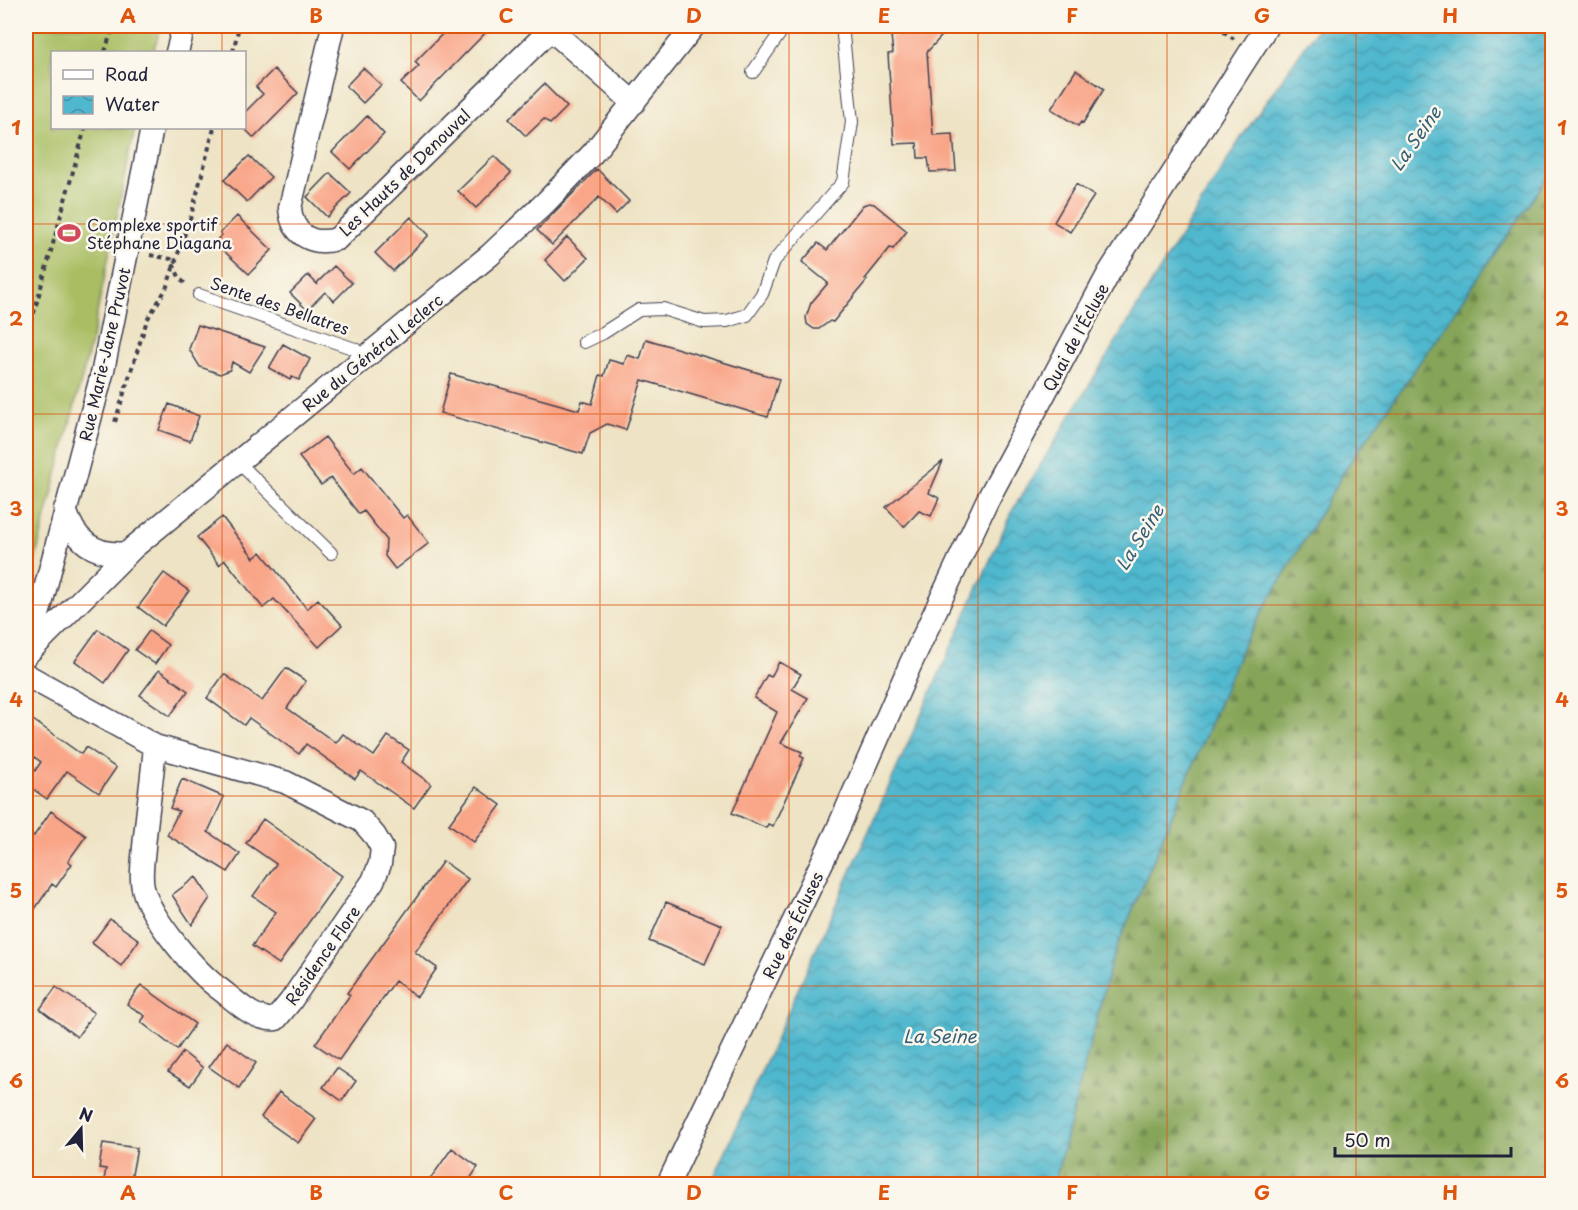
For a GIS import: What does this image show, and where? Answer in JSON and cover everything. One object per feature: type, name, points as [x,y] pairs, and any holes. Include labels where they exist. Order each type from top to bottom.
[{"type":"street","points":[[177,51],[184,26]]},
{"type":"street","name":"Les Hauts de Denouval","points":[[333,26],[290,208],[291,219],[299,232],[320,242],[337,239],[549,27],[634,103]]},
{"type":"street","name":"Rue du Général Leclerc","points":[[26,653],[128,553],[490,255],[593,153],[694,26]]},
{"type":"street","name":"Quai de l'Écluse","points":[[910,663],[987,501],[1109,273],[1267,26]]},
{"type":"street","name":"Rue Marie-Jane Pruvot","points":[[26,653],[102,370],[152,129]]},
{"type":"street","points":[[65,509],[75,534],[84,542],[106,553],[128,553]]},
{"type":"street","name":"Rue des Écluses","points":[[668,1185],[836,833],[910,663]]},
{"type":"street","name":"Résidence Flore","points":[[26,675],[155,746],[285,782],[362,821],[375,836],[382,848],[380,864],[373,881],[276,1019],[261,1018],[247,1010],[192,965],[147,898],[143,887],[143,861],[155,746]]},
{"type":"lane","points":[[753,72],[785,26]]},
{"type":"lane","points":[[584,342],[639,310],[663,309],[704,322],[727,321],[747,315],[762,294],[774,261],[843,182],[852,122],[842,26]]},
{"type":"lane","name":"Sente des Bellatres","points":[[199,295],[355,349],[364,359]]},
{"type":"lane","points":[[238,462],[330,552]]},
{"type":"path","points":[[105,51],[113,26]]},
{"type":"path","points":[[232,51],[239,26]]},
{"type":"path","points":[[26,330],[33,316],[85,129]]},
{"type":"path","points":[[112,434],[147,320],[166,289],[191,216],[214,129]]},
{"type":"path","name":"Sente des Bellatres","points":[[127,250],[171,259],[180,279],[199,295]]},
{"type":"path","points":[[26,314],[33,316]]},
{"type":"green space","name":"Complexe sportif Stéphane Diagana","points":[[26,26],[161,26],[153,51],[51,51],[51,129],[135,129],[92,338],[26,595]]},
{"type":"green space","points":[[1552,171],[1552,1184],[1054,1184],[1112,959],[1244,643],[1345,470]]},
{"type":"water","name":"La Seine","points":[[1319,26],[1552,26],[1552,171],[1345,470],[1244,643],[1112,959],[1054,1184],[711,1184],[1012,511],[1239,141]]},
{"type":"building","points":[[450,26],[492,26],[419,101],[401,83],[419,66],[415,62]]},
{"type":"building","points":[[904,26],[951,26],[927,52],[933,135],[953,134],[956,171],[930,172],[928,158],[918,158],[917,143],[894,144],[888,54],[893,53],[891,36],[904,34]]},
{"type":"building","points":[[363,68],[381,85],[363,103],[346,86]]},
{"type":"building","points":[[274,69],[298,93],[254,138],[245,129],[246,111],[263,94],[256,87]]},
{"type":"building","points":[[1076,70],[1104,89],[1083,123],[1081,122],[1078,126],[1051,109]]},
{"type":"building","points":[[544,84],[567,107],[550,124],[544,119],[526,136],[509,119]]},
{"type":"building","points":[[367,116],[384,134],[350,169],[332,152]]},
{"type":"building","points":[[249,156],[271,177],[247,202],[224,180]]},
{"type":"building","points":[[494,156],[511,173],[476,208],[458,191]]},
{"type":"building","points":[[597,169],[629,201],[616,214],[599,197],[552,245],[537,230]]},
{"type":"building","points":[[330,173],[351,193],[327,217],[307,197]]},
{"type":"building","points":[[1076,184],[1094,196],[1070,232],[1054,222]]},
{"type":"building","points":[[874,204],[907,231],[893,249],[890,248],[833,322],[830,321],[819,329],[814,329],[807,324],[806,317],[811,303],[828,283],[802,262],[818,243],[827,250],[863,205]]},
{"type":"building","points":[[237,216],[272,250],[249,274],[214,242]]},
{"type":"building","points":[[411,217],[429,235],[393,271],[375,253]]},
{"type":"building","points":[[567,237],[588,258],[565,281],[545,260]]},
{"type":"building","points":[[334,266],[352,283],[334,301],[325,292],[307,310],[290,293],[308,275],[318,285],[317,283]]},
{"type":"building","points":[[198,325],[265,347],[249,372],[232,362],[230,370],[220,374],[200,367],[189,349]]},
{"type":"building","points":[[646,339],[779,379],[768,417],[642,380],[626,430],[607,424],[590,433],[583,454],[440,413],[451,374],[579,410],[582,401],[592,404],[600,375],[604,376],[609,360],[624,364],[627,355],[640,359]]},
{"type":"building","points":[[283,344],[310,359],[299,380],[292,377],[290,380],[269,368]]},
{"type":"building","points":[[169,404],[199,416],[190,441],[159,430]]},
{"type":"building","points":[[325,437],[354,474],[362,467],[403,518],[407,515],[429,543],[395,569],[385,556],[386,539],[364,511],[359,514],[331,478],[321,485],[299,457]]},
{"type":"building","points":[[943,461],[929,493],[939,498],[931,516],[919,511],[904,527],[886,507]]},
{"type":"building","points":[[222,517],[254,558],[261,552],[307,609],[318,599],[342,625],[319,647],[274,599],[263,608],[225,560],[219,565],[197,537]]},
{"type":"building","points":[[164,573],[189,591],[163,626],[138,607]]},
{"type":"building","points":[[98,629],[128,650],[105,683],[75,661]]},
{"type":"building","points":[[149,631],[168,645],[155,664],[135,650]]},
{"type":"building","points":[[779,662],[801,674],[792,689],[808,698],[781,743],[802,752],[800,756],[804,758],[773,826],[768,824],[766,828],[732,813],[777,712],[754,698],[767,675],[771,677]]},
{"type":"building","points":[[286,668],[306,681],[287,708],[336,743],[343,734],[374,756],[388,736],[409,750],[401,762],[431,784],[414,808],[361,771],[355,779],[306,744],[299,754],[249,718],[244,725],[207,698],[224,674],[262,701]]},
{"type":"building","points":[[159,670],[188,691],[170,716],[140,695]]},
{"type":"building","points":[[26,715],[81,754],[86,747],[116,768],[99,793],[67,771],[47,799],[26,784],[41,762],[26,751]]},
{"type":"building","points":[[182,779],[224,797],[208,832],[240,854],[228,872],[167,835],[179,811],[170,808]]},
{"type":"building","points":[[476,787],[501,805],[474,842],[449,824]]},
{"type":"building","points":[[51,811],[86,836],[68,861],[72,864],[56,887],[52,884],[26,922],[26,831],[34,836]]},
{"type":"building","points":[[263,819],[342,876],[279,964],[252,946],[276,912],[253,896],[276,864],[246,843]]},
{"type":"building","points":[[443,861],[468,879],[415,952],[437,968],[417,997],[395,981],[339,1060],[315,1044],[350,995],[347,993]]},
{"type":"building","points":[[196,877],[210,898],[192,925],[172,895]]},
{"type":"building","points":[[666,902],[722,925],[705,964],[649,941]]},
{"type":"building","points":[[110,919],[139,940],[121,966],[92,943]]},
{"type":"building","points":[[141,985],[195,1024],[177,1050],[141,1022],[145,1016],[127,1004]]},
{"type":"building","points":[[56,987],[94,1013],[77,1037],[40,1009]]},
{"type":"building","points":[[227,1042],[256,1063],[239,1088],[209,1067]]},
{"type":"building","points":[[183,1052],[203,1068],[190,1086],[168,1072]]},
{"type":"building","points":[[337,1068],[356,1081],[342,1101],[323,1087]]},
{"type":"building","points":[[279,1092],[316,1119],[298,1143],[261,1117]]},
{"type":"building","points":[[103,1143],[137,1148],[130,1185],[103,1185],[106,1169],[99,1168]]},
{"type":"building","points":[[452,1148],[478,1167],[466,1185],[426,1185]]},
{"type":"place","name":"Complexe sportif Stéphane Diagana","points":[[69,233]]}]
